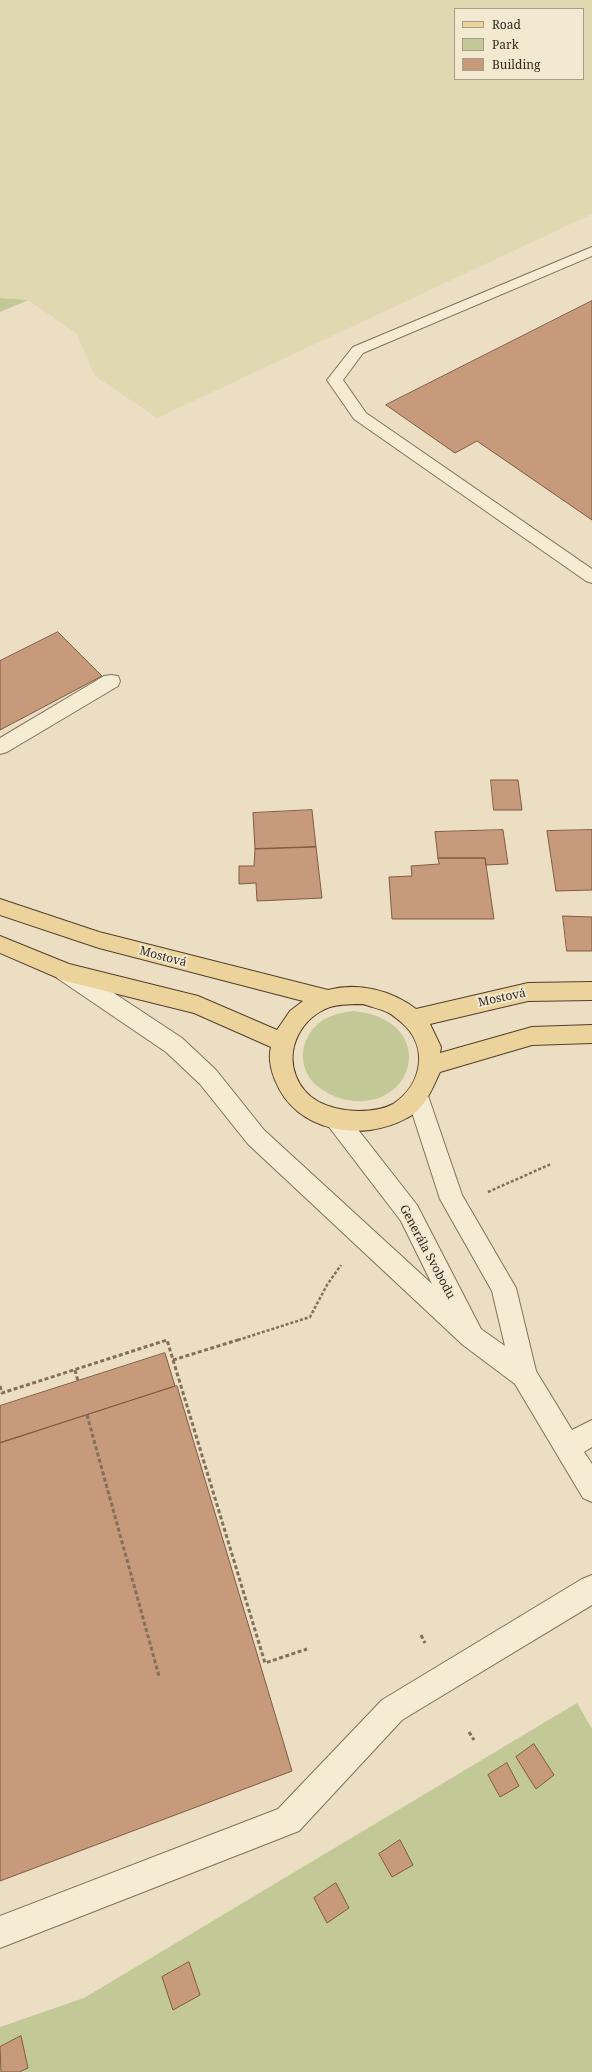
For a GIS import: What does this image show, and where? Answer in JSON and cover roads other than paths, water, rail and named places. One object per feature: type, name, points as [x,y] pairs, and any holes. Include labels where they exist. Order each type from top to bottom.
[{"type":"main road","name":"Mostová","points":[[0,907],[98,940],[328,999]]},
{"type":"main road","points":[[0,944],[65,972],[198,1006],[282,1042]]},
{"type":"main road","name":"Mostová","points":[[414,1019],[528,992],[592,991]]},
{"type":"main road","points":[[349,995],[371,996],[397,1006],[414,1019],[428,1040],[431,1065],[427,1082],[418,1097],[396,1113],[382,1119],[368,1122],[337,1120],[310,1109],[291,1090],[281,1066],[282,1042],[289,1028],[299,1016],[317,1003],[328,999],[349,995]]},
{"type":"main road","points":[[431,1065],[532,1036],[592,1034]]},
{"type":"street","points":[[592,251],[358,350],[336,380],[360,416],[592,577]]},
{"type":"street","points":[[0,747],[111,681]]},
{"type":"street","points":[[65,972],[174,1045],[208,1077],[256,1137],[472,1337]]},
{"type":"street","name":"Generála Svobodu","points":[[418,1097],[452,1199],[504,1288],[524,1375],[592,1489]]},
{"type":"street","name":"Generála Svobodu","points":[[337,1120],[409,1213],[472,1337],[524,1375]]},
{"type":"street","points":[[567,1447],[592,1432]]},
{"type":"street","points":[[0,1932],[288,1820],[392,1710],[592,1589]]}]
